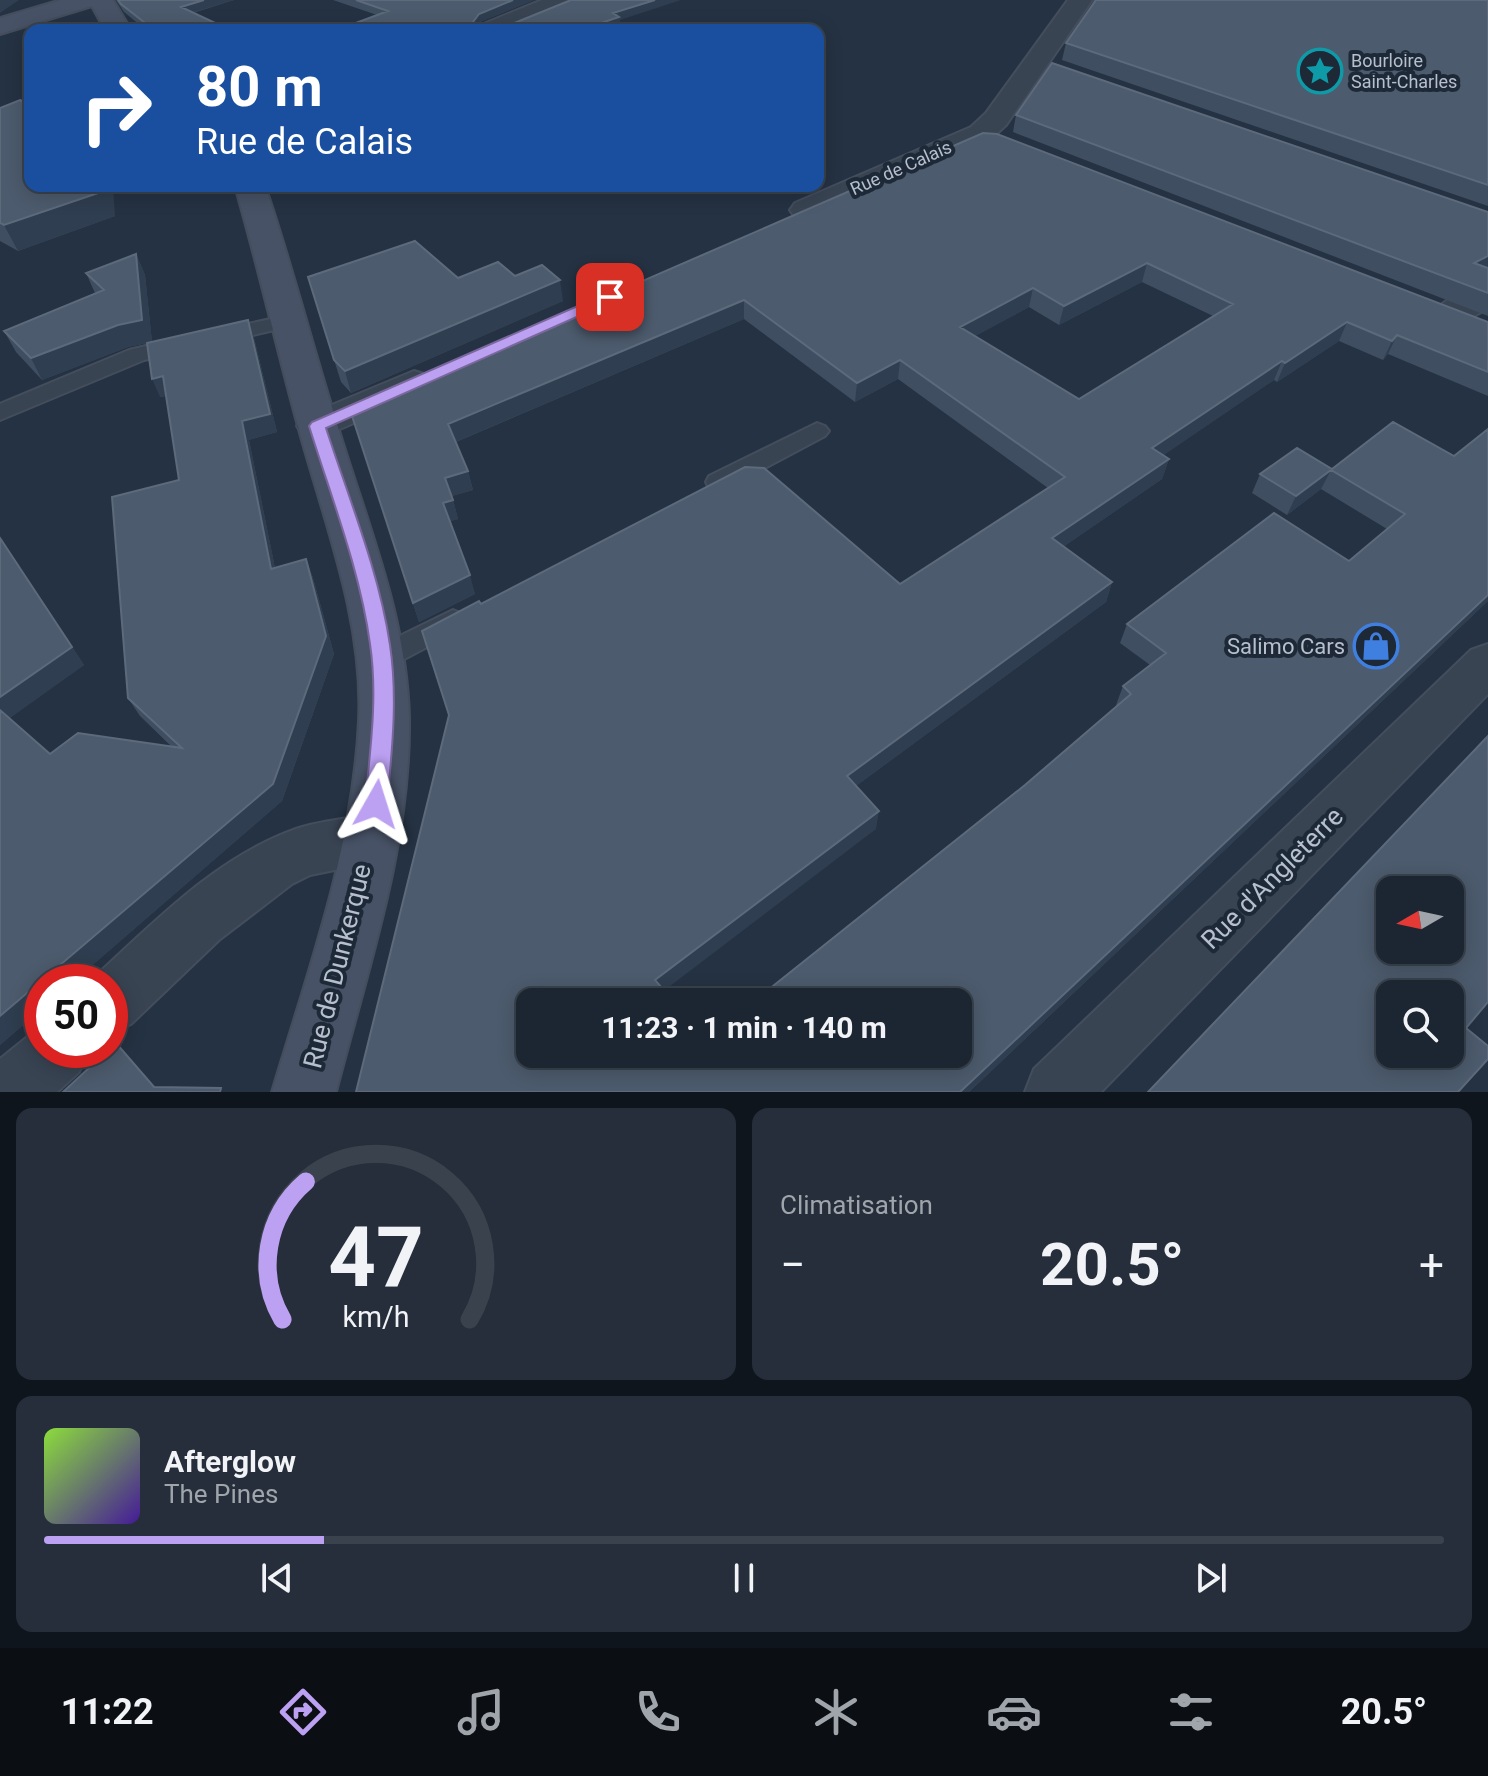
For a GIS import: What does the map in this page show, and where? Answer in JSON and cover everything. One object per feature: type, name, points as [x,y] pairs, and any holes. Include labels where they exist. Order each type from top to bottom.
[{"type":"main road","points":[[0,26],[86,0]]},
{"type":"main road","points":[[86,0],[97,24]]},
{"type":"main road","points":[[86,0],[112,24]]},
{"type":"main road","name":"Rue de Dunkerque","points":[[252,192],[317,426],[371,597],[381,658],[384,721],[369,839],[304,1092]]},
{"type":"street","points":[[505,24],[563,0]]},
{"type":"street","name":"Rue de Calais","points":[[777,223],[996,138],[996,119],[1051,68],[1080,0]]},
{"type":"street","points":[[1488,294],[1433,310],[1488,332]]},
{"type":"street","points":[[317,426],[440,372]]},
{"type":"street","name":"Rue d'Angleterre","points":[[1057,1092],[1488,663]]},
{"type":"street","points":[[128,987],[230,896],[265,871],[299,853],[369,839]]},
{"type":"street","points":[[10,1092],[37,1068]]},
{"type":"lane","points":[[0,413],[137,355],[289,321]]},
{"type":"lane","points":[[694,495],[817,431]]},
{"type":"lane","points":[[381,658],[475,609]]},
{"type":"building","points":[[118,0],[204,0],[181,7],[217,24],[146,24]]},
{"type":"building","points":[[356,0],[513,0],[479,14],[473,22],[475,24],[353,24],[388,11]]},
{"type":"building","points":[[571,0],[655,0],[613,13],[619,17],[599,24],[512,24]]},
{"type":"building","points":[[1096,0],[1488,0],[1488,185],[1066,43]]},
{"type":"building","points":[[1052,63],[1488,212],[1488,256],[1474,263],[1488,268],[1488,293],[1016,115]]},
{"type":"building","points":[[20,100],[24,102],[24,192],[101,192],[4,225],[0,223],[0,108]]},
{"type":"building","points":[[983,133],[997,134],[1488,322],[1488,372],[1397,335],[1392,341],[1347,322],[1285,363],[1282,361],[1152,448],[1169,459],[1052,538],[1112,582],[847,776],[879,811],[655,980],[662,988],[516,988],[516,1068],[972,1068],[972,988],[771,988],[1025,785],[1131,694],[1123,686],[1166,653],[1127,624],[1274,513],[1349,561],[1405,514],[1331,470],[1296,496],[1260,474],[1297,448],[1332,469],[1393,422],[1454,456],[1488,429],[1488,595],[960,1092],[356,1092],[449,715],[422,631],[479,601],[481,604],[745,467],[764,468],[900,584],[1065,477],[900,360],[857,383],[744,300],[448,424],[468,471],[445,478],[453,500],[443,503],[470,575],[413,603],[352,416],[362,403]],"holes":[[[1147,263],[1233,304],[1079,399],[960,327],[1033,288],[1064,306]]]},
{"type":"building","points":[[415,241],[458,278],[498,262],[515,276],[542,265],[560,280],[345,371],[334,360],[308,277]]},
{"type":"building","points":[[136,254],[142,320],[118,325],[31,358],[4,331],[104,290],[86,273]]},
{"type":"building","points":[[248,320],[270,414],[242,421],[271,569],[306,559],[326,636],[273,784],[61,964],[24,964],[24,996],[0,1016],[0,710],[50,754],[78,733],[182,748],[128,698],[112,497],[179,480],[163,376],[152,379],[147,343]]},
{"type":"building","points":[[0,538],[72,647],[0,697]]},
{"type":"building","points":[[1488,736],[1488,1002],[1466,1028],[1488,1046],[1488,1059],[1458,1092],[1148,1092]]},
{"type":"building","points":[[128,1057],[154,1087],[221,1088],[220,1092],[63,1092],[89,1068],[128,1068]]},
{"type":"place","name":"Bourloire Saint-Charles","points":[[1320,71]]},
{"type":"place","name":"Salimo Cars","points":[[1376,646]]},
{"type":"route","points":[[376,804],[384,721],[380,647],[371,597],[317,426],[610,297]]}]
